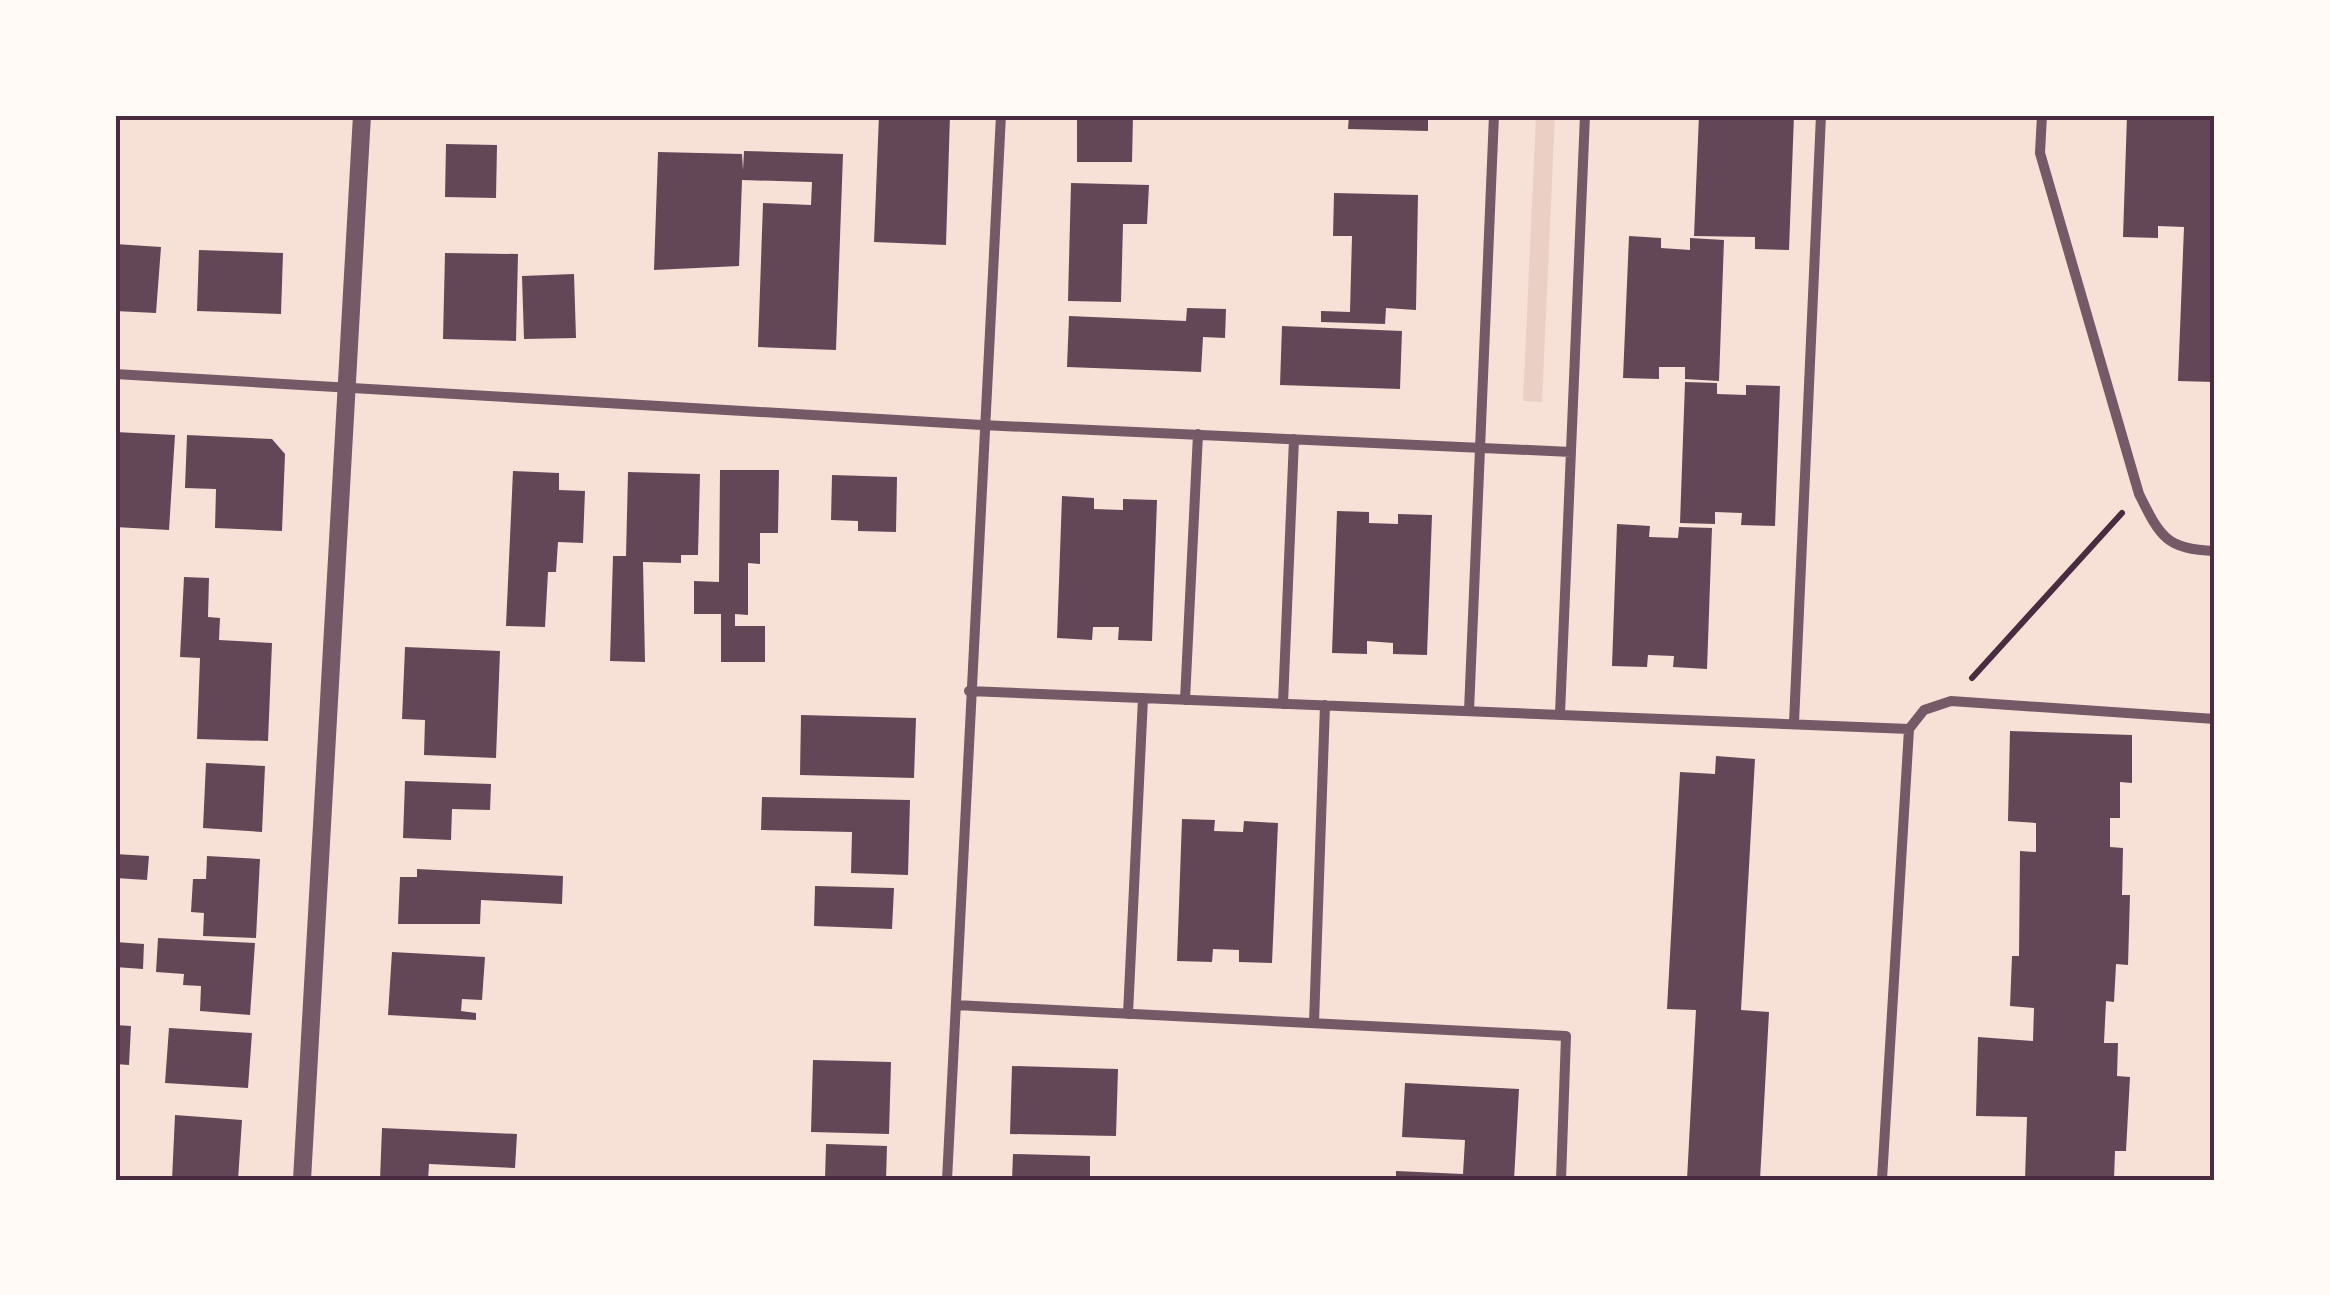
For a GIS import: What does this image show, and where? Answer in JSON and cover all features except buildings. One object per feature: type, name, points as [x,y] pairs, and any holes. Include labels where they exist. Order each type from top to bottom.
[{"type":"street","points":[[302,1180],[362,115]]},
{"type":"street","points":[[947,1180],[982,425],[1001,115]]},
{"type":"street","points":[[1468,711],[1494,115]]},
{"type":"street","points":[[1560,714],[1585,115]]},
{"type":"street","points":[[1794,723],[1821,115]]},
{"type":"street","points":[[2042,115],[2040,153],[2139,494],[2158,533],[2173,545],[2215,550]]},
{"type":"street","points":[[115,374],[982,425],[1571,452]]},
{"type":"street","points":[[1184,700],[1198,434]]},
{"type":"street","points":[[1282,704],[1294,438]]},
{"type":"street","points":[[969,691],[1910,729]]},
{"type":"street","points":[[1128,1014],[1143,698]]},
{"type":"street","points":[[1882,1180],[1910,729],[1924,710],[1951,701],[2215,719]]},
{"type":"street","points":[[1314,1023],[1325,705]]},
{"type":"street","points":[[956,1005],[1566,1036],[1561,1180]]},
{"type":"path","points":[[1951,701],[2139,494]]},
{"type":"shaded area","points":[[1536,115],[1555,115],[1542,402],[1523,401]]}]
